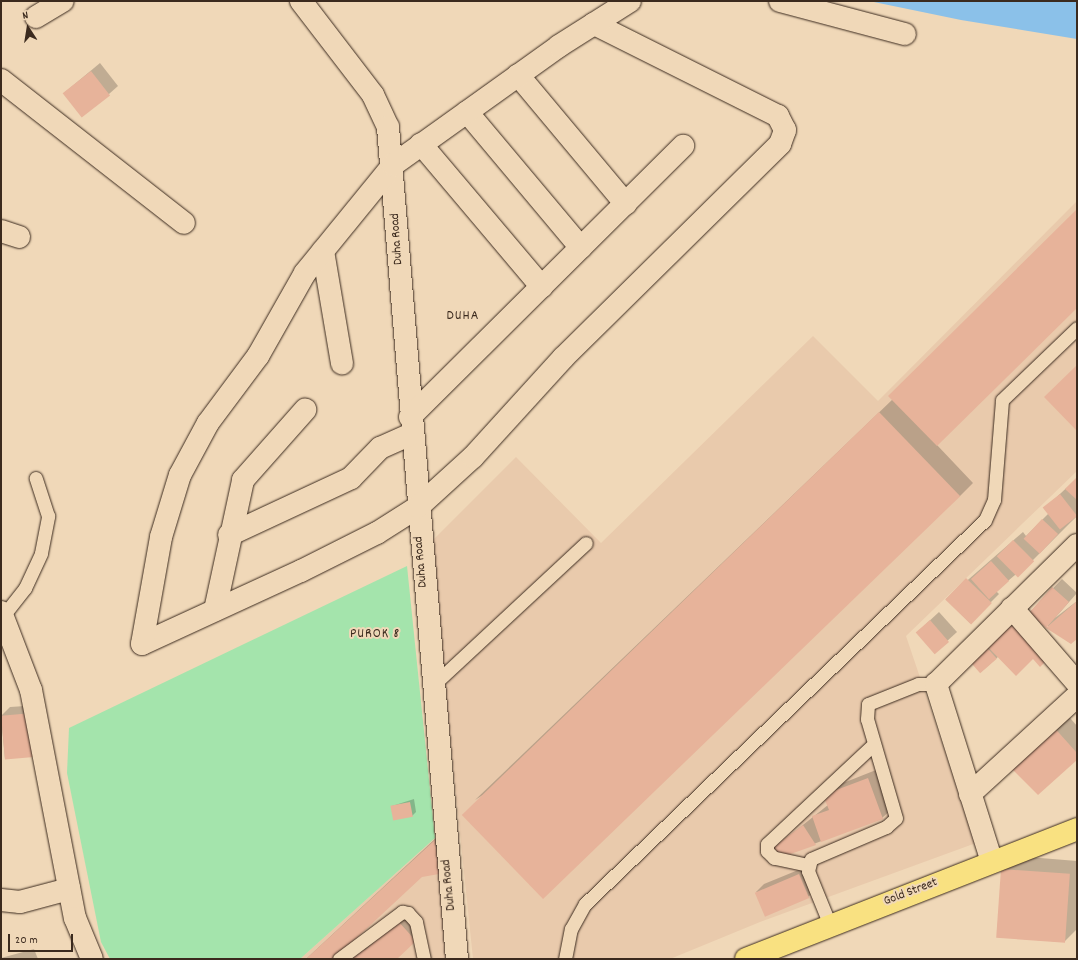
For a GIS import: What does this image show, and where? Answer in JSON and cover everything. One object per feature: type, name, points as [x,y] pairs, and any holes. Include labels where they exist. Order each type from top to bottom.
[{"type":"main road","name":"Gold Street","points":[[746,959],[1077,828]]},
{"type":"street","points":[[36,17],[63,1]]},
{"type":"street","name":"Duha Road","points":[[301,1],[379,104],[388,127],[393,165],[411,426],[432,686],[457,959]]},
{"type":"street","points":[[594,24],[778,116],[785,130],[784,138],[563,358],[473,457],[418,506],[377,533],[142,644],[162,537],[180,475],[208,423],[258,356],[305,273],[393,165],[518,75],[594,24],[630,1]]},
{"type":"street","points":[[780,1],[905,34]]},
{"type":"street","points":[[518,75],[626,204]]},
{"type":"street","points":[[1,80],[184,223]]},
{"type":"street","points":[[467,112],[581,248]]},
{"type":"street","points":[[421,144],[542,287]]},
{"type":"street","points":[[229,535],[351,478],[380,448],[411,426],[542,287],[684,146]]},
{"type":"street","points":[[323,250],[342,363]]},
{"type":"street","points":[[215,610],[229,535],[243,480],[305,410]]},
{"type":"street","points":[[992,862],[936,684],[1012,608],[1076,549]]},
{"type":"street","points":[[1012,608],[1077,683]]},
{"type":"street","points":[[2,614],[31,690],[69,889],[83,943],[92,959]]},
{"type":"street","points":[[970,794],[1077,696]]},
{"type":"street","points":[[1,900],[20,902],[69,889]]},
{"type":"lane","points":[[565,959],[571,929],[586,904],[985,520],[994,500],[1002,400],[1077,328]]},
{"type":"lane","points":[[2,614],[25,588],[41,553],[48,516],[36,478]]},
{"type":"lane","points":[[432,686],[586,543]]},
{"type":"lane","points":[[830,925],[808,865],[811,859],[886,827],[896,818],[874,744],[868,704],[918,684],[936,684]]},
{"type":"lane","points":[[808,865],[774,858],[767,851],[767,844],[874,744]]},
{"type":"lane","points":[[339,959],[402,912],[408,913],[416,922],[424,959]]},
{"type":"shaded area","points":[[1077,201],[1077,471],[906,636],[976,843],[760,922],[670,959],[473,959],[430,543],[516,457],[601,543],[813,336],[878,401]]},
{"type":"shaded area","points":[[435,838],[450,959],[300,959]]},
{"type":"green space","points":[[407,566],[435,838],[300,959],[110,959],[101,942],[67,773],[69,728]]},
{"type":"water","points":[[869,1],[1077,1],[1077,39],[961,20]]},
{"type":"building","points":[[91,71],[110,95],[82,118],[63,93]]},
{"type":"building","points":[[1077,209],[1077,308],[937,446],[888,396]]},
{"type":"building","points":[[1077,365],[1077,431],[1044,397]]},
{"type":"building","points":[[879,412],[960,496],[543,899],[462,815]]},
{"type":"building","points":[[1077,477],[1077,500],[1065,489]]},
{"type":"building","points":[[1060,494],[1077,516],[1060,530],[1043,508]]},
{"type":"building","points":[[1042,519],[1058,534],[1040,554],[1024,539]]},
{"type":"building","points":[[1013,540],[1034,561],[1018,577],[997,556]]},
{"type":"building","points":[[991,561],[1009,581],[989,599],[971,579]]},
{"type":"building","points":[[966,578],[992,603],[971,625],[945,600]]},
{"type":"building","points":[[1052,587],[1069,602],[1046,628],[1029,613]]},
{"type":"building","points":[[1077,601],[1077,639],[1071,644],[1046,628]]},
{"type":"building","points":[[1010,619],[1048,659],[1040,667],[1033,659],[1016,676],[984,643]]},
{"type":"building","points":[[930,620],[949,642],[935,654],[916,632]]},
{"type":"building","points":[[983,643],[997,659],[980,673],[966,657]]},
{"type":"building","points":[[33,713],[37,757],[5,760],[1,716]]},
{"type":"building","points":[[1051,724],[1077,753],[1077,760],[1038,795],[1010,767]]},
{"type":"building","points":[[868,778],[883,819],[821,842],[812,816],[829,810],[823,795]]},
{"type":"building","points":[[410,802],[413,817],[393,821],[390,806]]},
{"type":"building","points":[[803,825],[816,845],[782,857],[772,848]]},
{"type":"building","points":[[435,840],[439,874],[422,877],[334,959],[306,959]]},
{"type":"building","points":[[1001,869],[1070,874],[1065,943],[996,938]]},
{"type":"building","points":[[799,874],[809,898],[765,917],[755,893]]},
{"type":"building","points":[[398,921],[416,941],[397,959],[347,959],[360,945],[365,950]]},
{"type":"district","name":"DUHA","points":[[463,316]]},
{"type":"district","name":"PUROK 8","points":[[375,634]]}]
